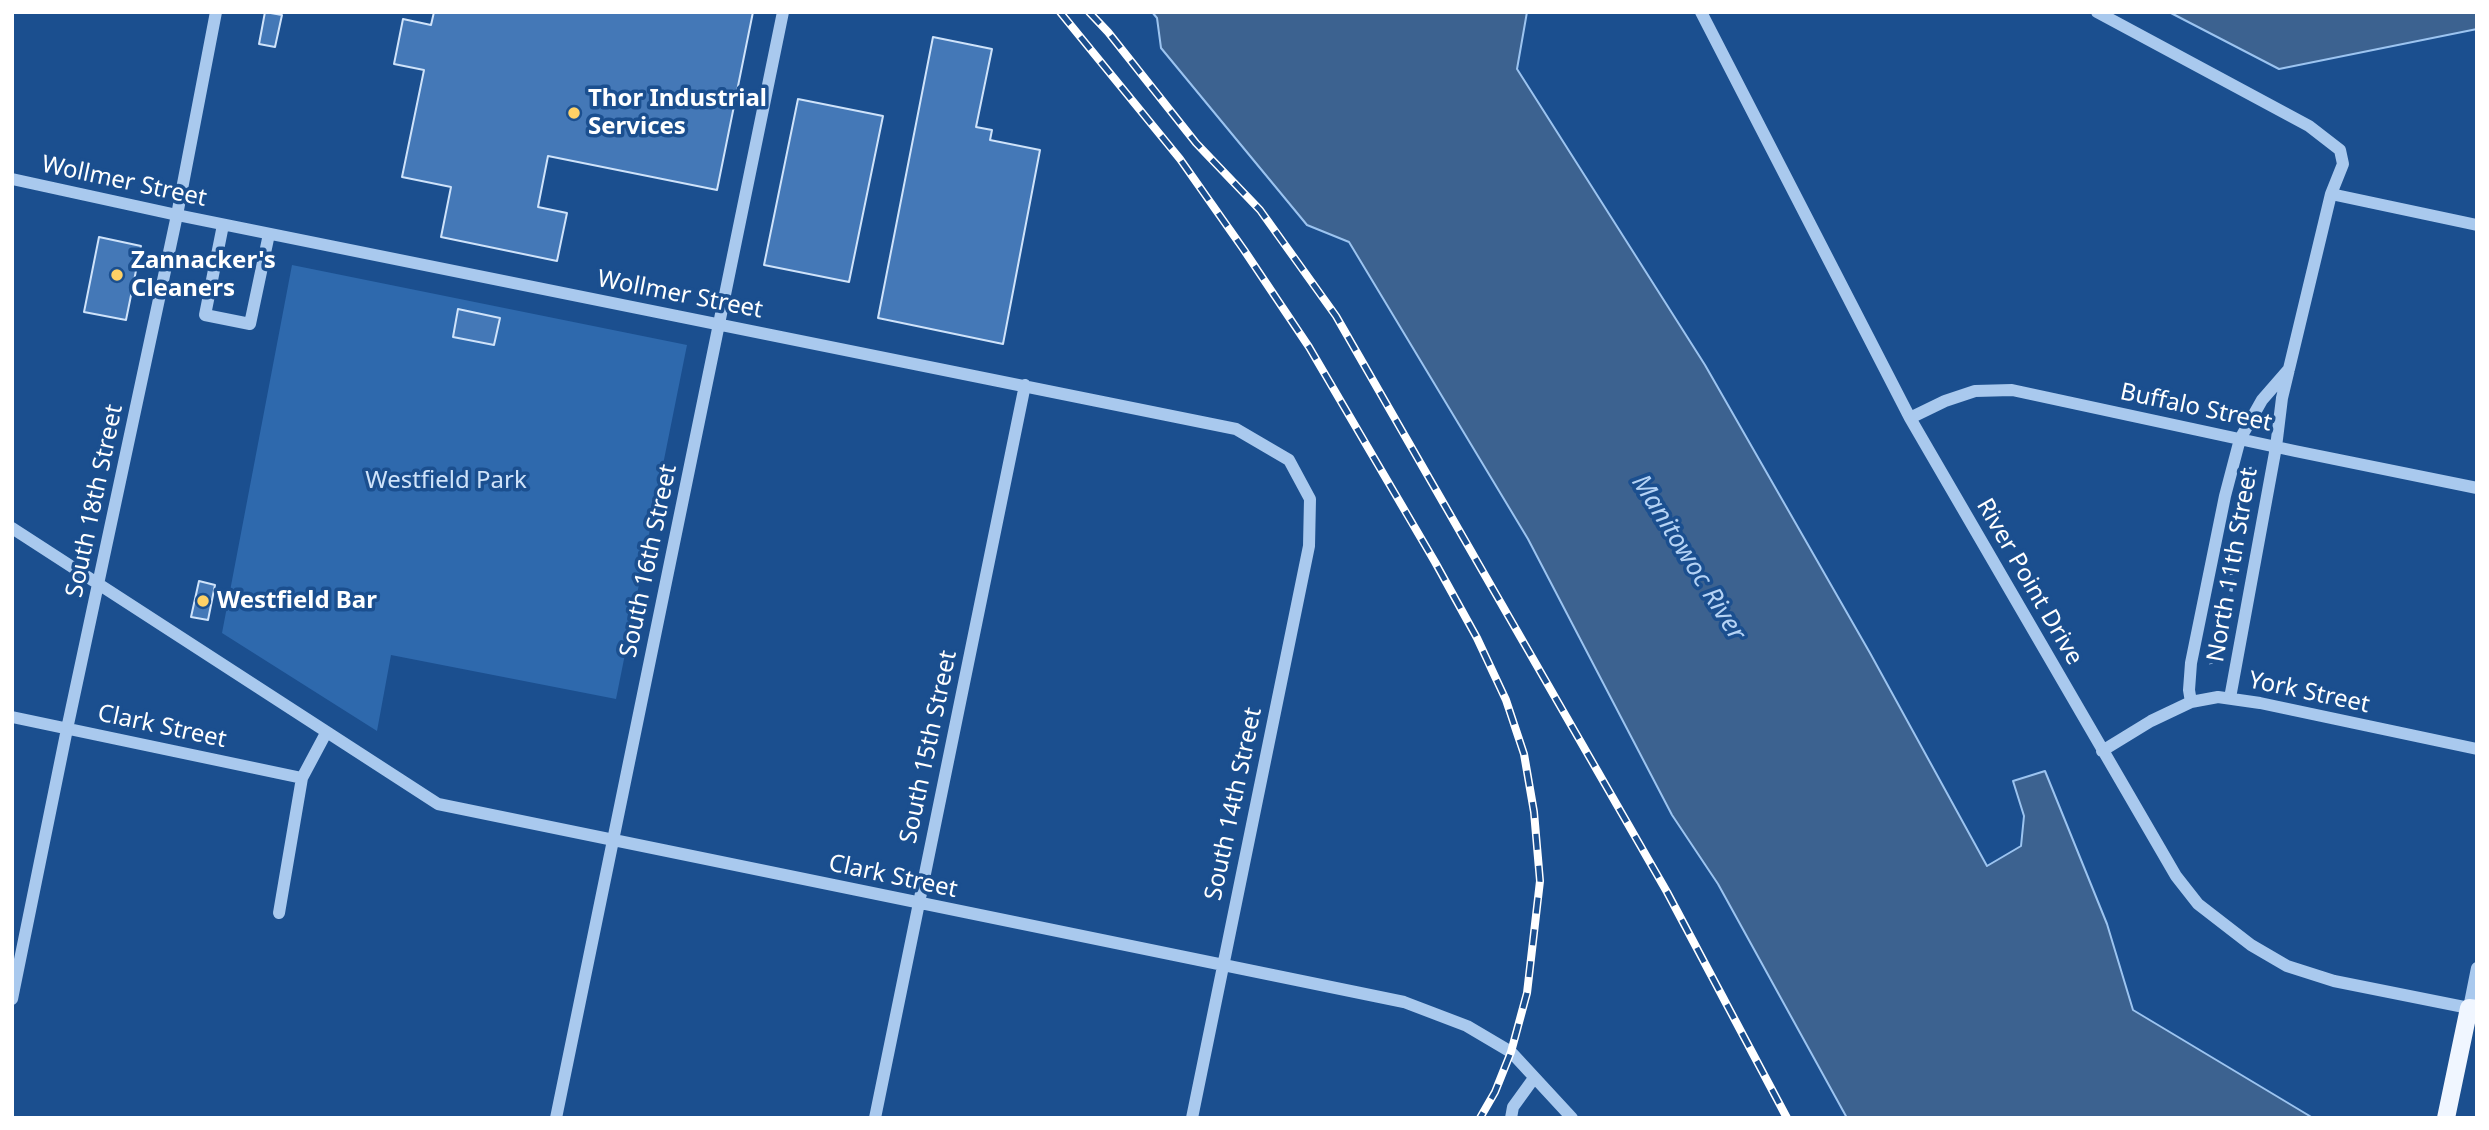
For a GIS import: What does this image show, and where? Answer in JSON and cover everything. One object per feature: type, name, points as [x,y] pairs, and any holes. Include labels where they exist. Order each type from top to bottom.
[{"type":"main road","points":[[2446,1118],[2473,1008]]},
{"type":"street","name":"South 18th Street","points":[[12,999],[177,215],[216,12]]},
{"type":"street","name":"South 16th Street","points":[[556,1118],[783,12]]},
{"type":"street","name":"River Point Drive","points":[[1701,12],[1910,418],[2176,876],[2198,904],[2252,945],[2287,965],[2334,981],[2473,1008]]},
{"type":"street","name":"North 11th Street","points":[[2097,12],[2309,126],[2340,150],[2343,164],[2331,194],[2282,398],[2276,447],[2230,698]]},
{"type":"street","name":"Wollmer Street","points":[[12,179],[223,225],[1236,429],[1289,460],[1310,499]]},
{"type":"street","points":[[2331,194],[2477,225]]},
{"type":"street","points":[[223,225],[205,315],[250,324],[268,234]]},
{"type":"street","name":"North 11th Street","points":[[2191,702],[2191,663],[2225,496],[2240,439],[2262,400],[2289,369]]},
{"type":"street","name":"South 15th Street","points":[[874,1118],[1025,385]]},
{"type":"street","name":"Buffalo Street","points":[[1910,418],[1945,401],[1975,391],[2012,390],[2477,488]]},
{"type":"street","name":"South 14th Street","points":[[1192,1118],[1309,546],[1310,499]]},
{"type":"street","name":"Clark Street","points":[[12,528],[438,804],[1404,1002],[1467,1026],[1511,1052],[1572,1118]]},
{"type":"street","name":"York Street","points":[[2102,751],[2151,721],[2191,702],[2210,697],[2230,698],[2477,749]]},
{"type":"street","name":"Clark Street","points":[[12,717],[302,778]]},
{"type":"street","points":[[279,913],[302,778],[326,733]]},
{"type":"street","points":[[2473,1008],[2477,968]]},
{"type":"street","points":[[1511,1118],[1513,1107],[1534,1078]]},
{"type":"path","points":[[2250,467],[2252,490]]},
{"type":"path","points":[[2231,535],[2250,504]]},
{"type":"path","points":[[2211,629],[2231,595],[2233,582],[2227,553]]},
{"type":"path","points":[[2207,645],[2210,664]]},
{"type":"green space","name":"Westfield Park","points":[[292,265],[687,345],[616,699],[391,655],[377,731],[222,633]]},
{"type":"water","name":"Manitowoc River","points":[[1152,12],[1527,12],[1517,69],[1705,365],[1870,653],[1987,866],[2021,846],[2024,816],[2013,781],[2045,771],[2107,924],[2133,1010],[2313,1118],[1847,1118],[1718,884],[1672,815],[1528,539],[1349,242],[1307,225],[1161,48],[1157,18]]},
{"type":"water","points":[[2169,12],[2477,12],[2477,29],[2279,69]]},
{"type":"building","points":[[265,12],[282,15],[275,47],[259,44]]},
{"type":"building","name":"Thor Industrial Services","points":[[434,12],[753,12],[717,190],[548,156],[538,207],[567,213],[557,261],[441,237],[451,187],[402,177],[424,70],[394,64],[403,19],[431,25]]},
{"type":"building","points":[[933,37],[992,49],[976,127],[992,130],[990,140],[1040,150],[1003,344],[878,318]]},
{"type":"building","points":[[798,99],[883,116],[849,282],[764,265]]},
{"type":"building","name":"Zannacker's Cleaners","points":[[99,237],[141,246],[126,320],[84,312]]},
{"type":"building","points":[[458,309],[500,318],[494,345],[453,337]]},
{"type":"building","name":"Westfield Bar","points":[[199,581],[215,585],[208,620],[191,617]]},
{"type":"railway","points":[[1060,12],[1180,159],[1309,347],[1435,562],[1477,638],[1506,700],[1524,754],[1534,812],[1540,881],[1527,993],[1511,1052],[1495,1092],[1480,1118]]},
{"type":"railway","points":[[1089,12],[1196,143],[1260,210],[1336,316],[1667,892],[1787,1118]]},
{"type":"place","name":"Thor Industrial Services","points":[[574,113]]},
{"type":"place","name":"Zannacker's Cleaners","points":[[117,275]]},
{"type":"place","name":"Westfield Bar","points":[[203,601]]}]
